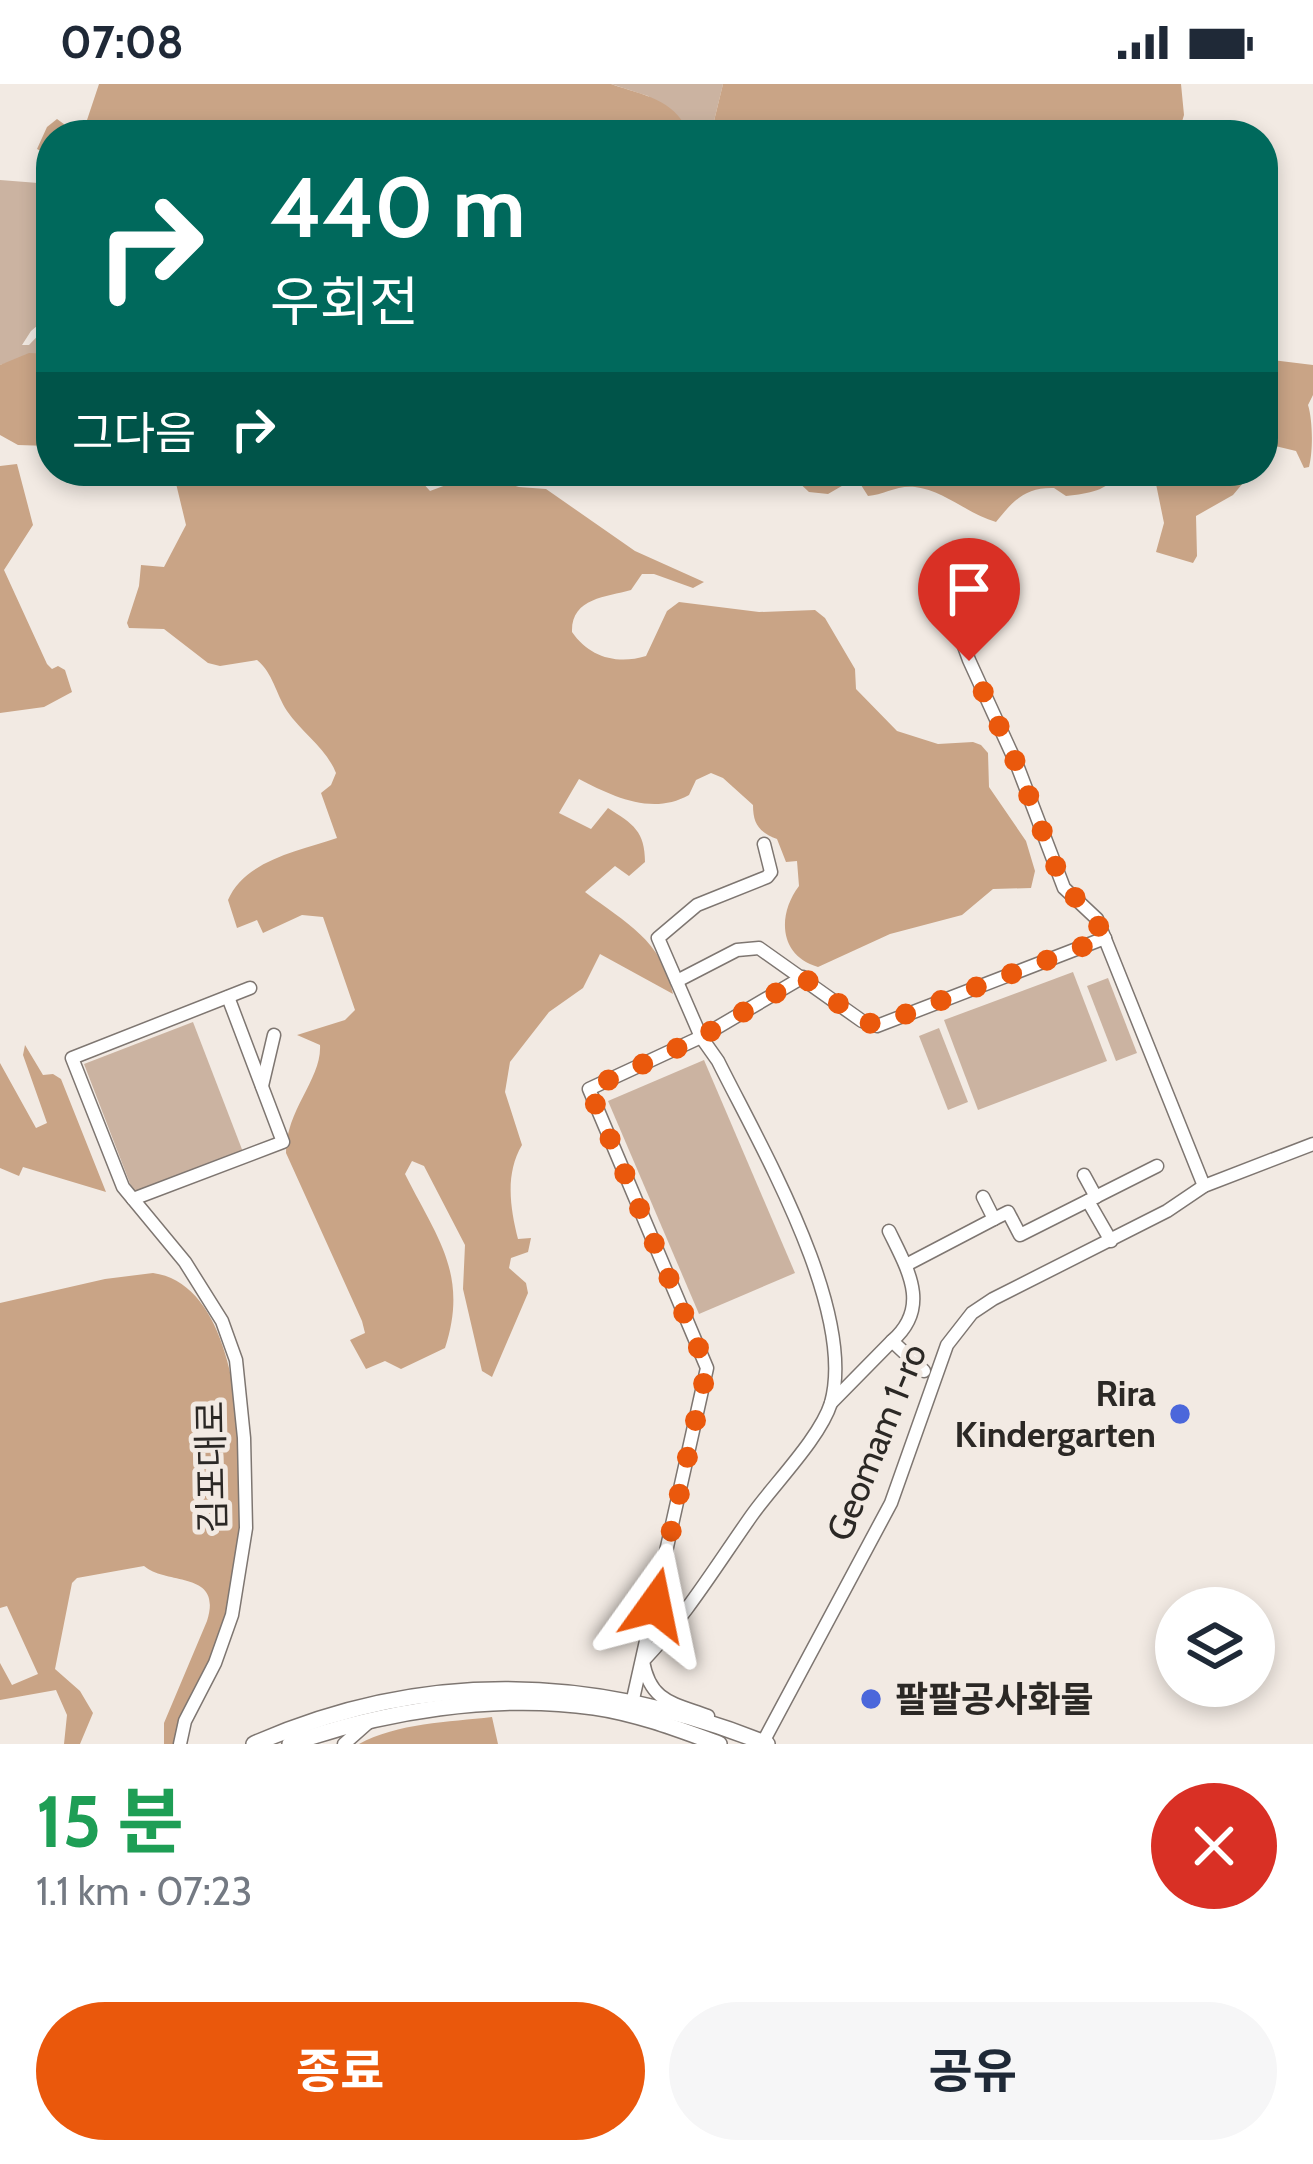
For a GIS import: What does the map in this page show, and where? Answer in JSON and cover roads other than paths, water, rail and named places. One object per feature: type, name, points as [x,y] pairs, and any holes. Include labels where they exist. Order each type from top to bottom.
[{"type":"main road","points":[[254,1744],[340,1712],[422,1695],[524,1690],[570,1691],[730,1728],[764,1743]]},
{"type":"main road","points":[[290,1744],[322,1739],[371,1720],[529,1703],[631,1707],[719,1744]]},
{"type":"street","points":[[952,576],[953,616],[1064,888],[1090,910],[1105,938],[1204,1186]]},
{"type":"street","points":[[764,844],[771,872],[767,877],[697,905],[658,938],[701,1037],[718,1060],[769,1164],[829,1312],[831,1403]]},
{"type":"street","points":[[677,981],[737,950],[759,948],[862,1021],[877,1025],[1105,938]]},
{"type":"street","points":[[631,1707],[707,1368],[589,1089],[701,1037],[803,977]]},
{"type":"street","points":[[133,1199],[283,1142],[228,997],[250,988]]},
{"type":"street","name":"김포대로","points":[[179,1744],[184,1721],[215,1663],[232,1616],[248,1503],[236,1360],[222,1321],[185,1262],[123,1186],[72,1058],[228,997]]},
{"type":"street","points":[[262,1086],[274,1035]]},
{"type":"street","name":"Geomam 1-ro","points":[[764,1743],[891,1503],[935,1376],[957,1329],[972,1312],[1167,1211],[1204,1186],[1313,1144]]},
{"type":"street","points":[[906,1264],[1008,1212],[1020,1235],[1157,1166]]},
{"type":"street","points":[[1084,1175],[1111,1241]]},
{"type":"street","points":[[983,1197],[994,1219]]},
{"type":"street","points":[[643,1661],[695,1601],[831,1403],[906,1329],[915,1294],[889,1231]]},
{"type":"street","points":[[892,1341],[924,1372]]},
{"type":"street","points":[[643,1661],[654,1693],[730,1728]]},
{"type":"street","points":[[344,1744],[371,1720]]},
{"type":"place","name":"Rira Kindergarten","points":[[1180,1414]]},
{"type":"place","name":"팔팔공사화물","points":[[871,1699]]}]
